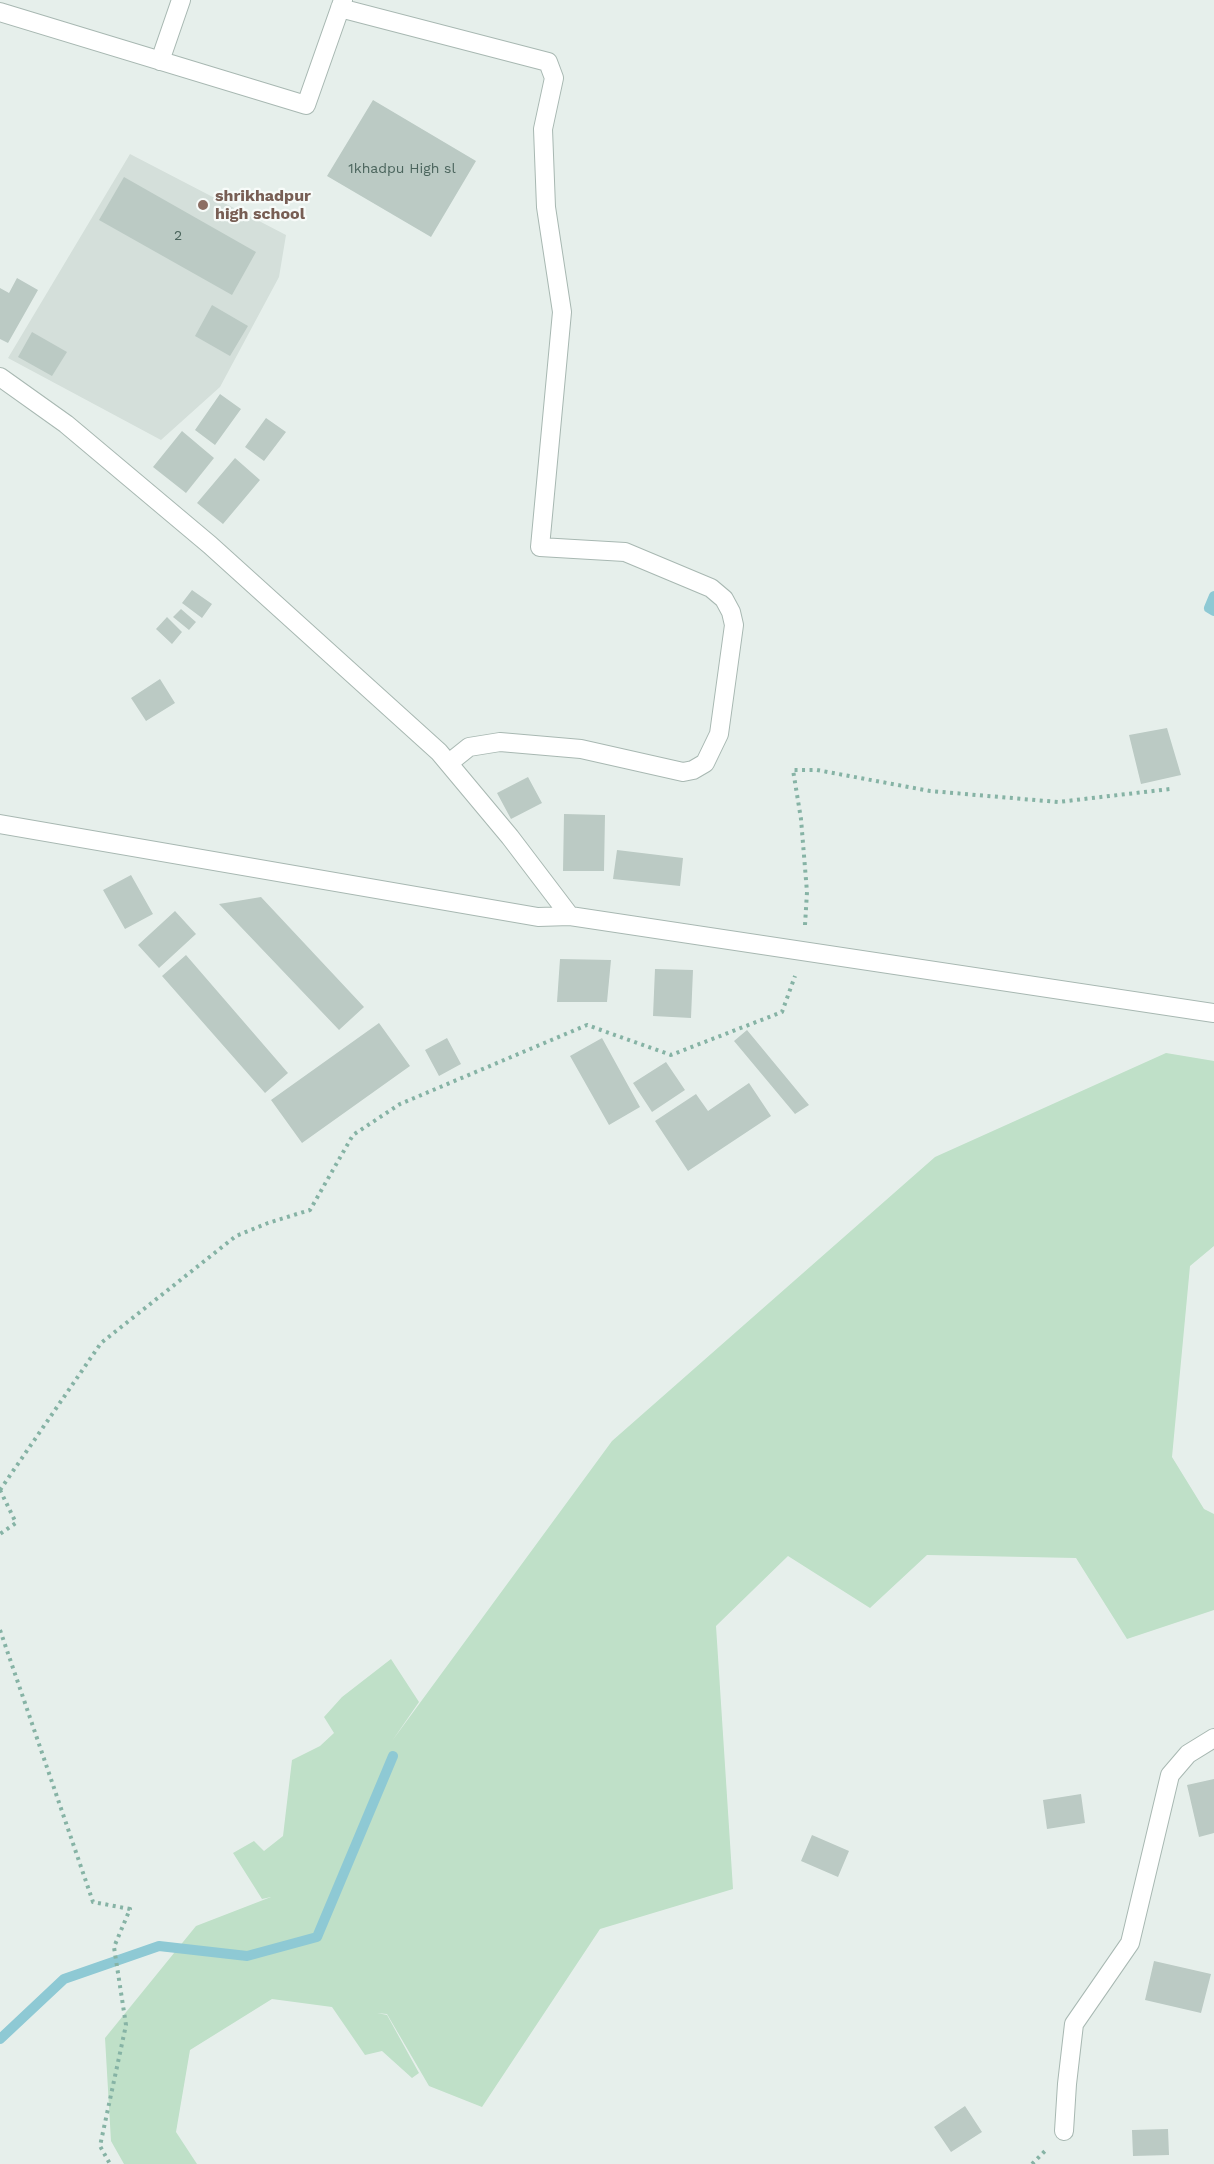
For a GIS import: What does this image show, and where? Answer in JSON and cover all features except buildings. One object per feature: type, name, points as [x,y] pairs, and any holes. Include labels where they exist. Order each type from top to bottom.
[{"type":"street","points":[[160,61],[181,0]]},
{"type":"street","points":[[12,10],[160,61],[306,105],[341,4],[548,62],[554,78],[543,129],[546,207],[562,312],[540,547],[625,552],[711,588],[724,599],[731,612],[734,625],[719,734],[705,763],[693,770],[683,772],[581,749],[500,742],[469,747],[449,763]]},
{"type":"street","points":[[0,377],[66,424],[201,538],[430,744],[449,763],[510,837],[570,916]]},
{"type":"street","points":[[0,824],[538,917],[570,916],[1214,1013]]},
{"type":"street","points":[[1065,2131],[1067,2084],[1074,2024],[1130,1943],[1170,1776],[1188,1754],[1214,1738]]},
{"type":"path","points":[[0,1534],[16,1523],[0,1490],[101,1343],[236,1236],[268,1222],[310,1210],[352,1135],[400,1104],[587,1025],[671,1054],[782,1012],[803,952],[807,892],[801,819],[793,770],[817,770],[930,791],[1058,802],[1170,789]]},
{"type":"path","points":[[0,1630],[93,1902],[130,1909],[114,1947],[126,2025],[100,2146],[110,2164]]},
{"type":"shaded area","points":[[130,154],[286,235],[279,277],[220,387],[161,440],[8,358]]},
{"type":"green space","points":[[1166,1053],[1214,1061],[1214,1246],[1190,1266],[1172,1457],[1204,1509],[1214,1514],[1214,1610],[1127,1639],[1076,1558],[927,1555],[870,1608],[788,1556],[716,1626],[733,1889],[600,1929],[482,2107],[429,2086],[387,2014],[377,2013],[387,2015],[419,2073],[412,2078],[382,2051],[365,2055],[332,2007],[272,1999],[190,2050],[176,2132],[197,2164],[124,2164],[111,2141],[105,2038],[196,1926],[271,1897],[262,1899],[233,1853],[254,1841],[264,1851],[283,1836],[292,1760],[320,1746],[334,1733],[324,1717],[342,1697],[391,1659],[419,1702],[392,1741],[612,1441],[935,1157]]},
{"type":"waterway","points":[[1214,596],[1209,608],[1214,611]]},
{"type":"waterway","points":[[0,2039],[64,1979],[159,1946],[247,1956],[317,1937],[393,1756]]},
{"type":"place","name":"shrikhadpur high school","points":[[203,205]]}]
